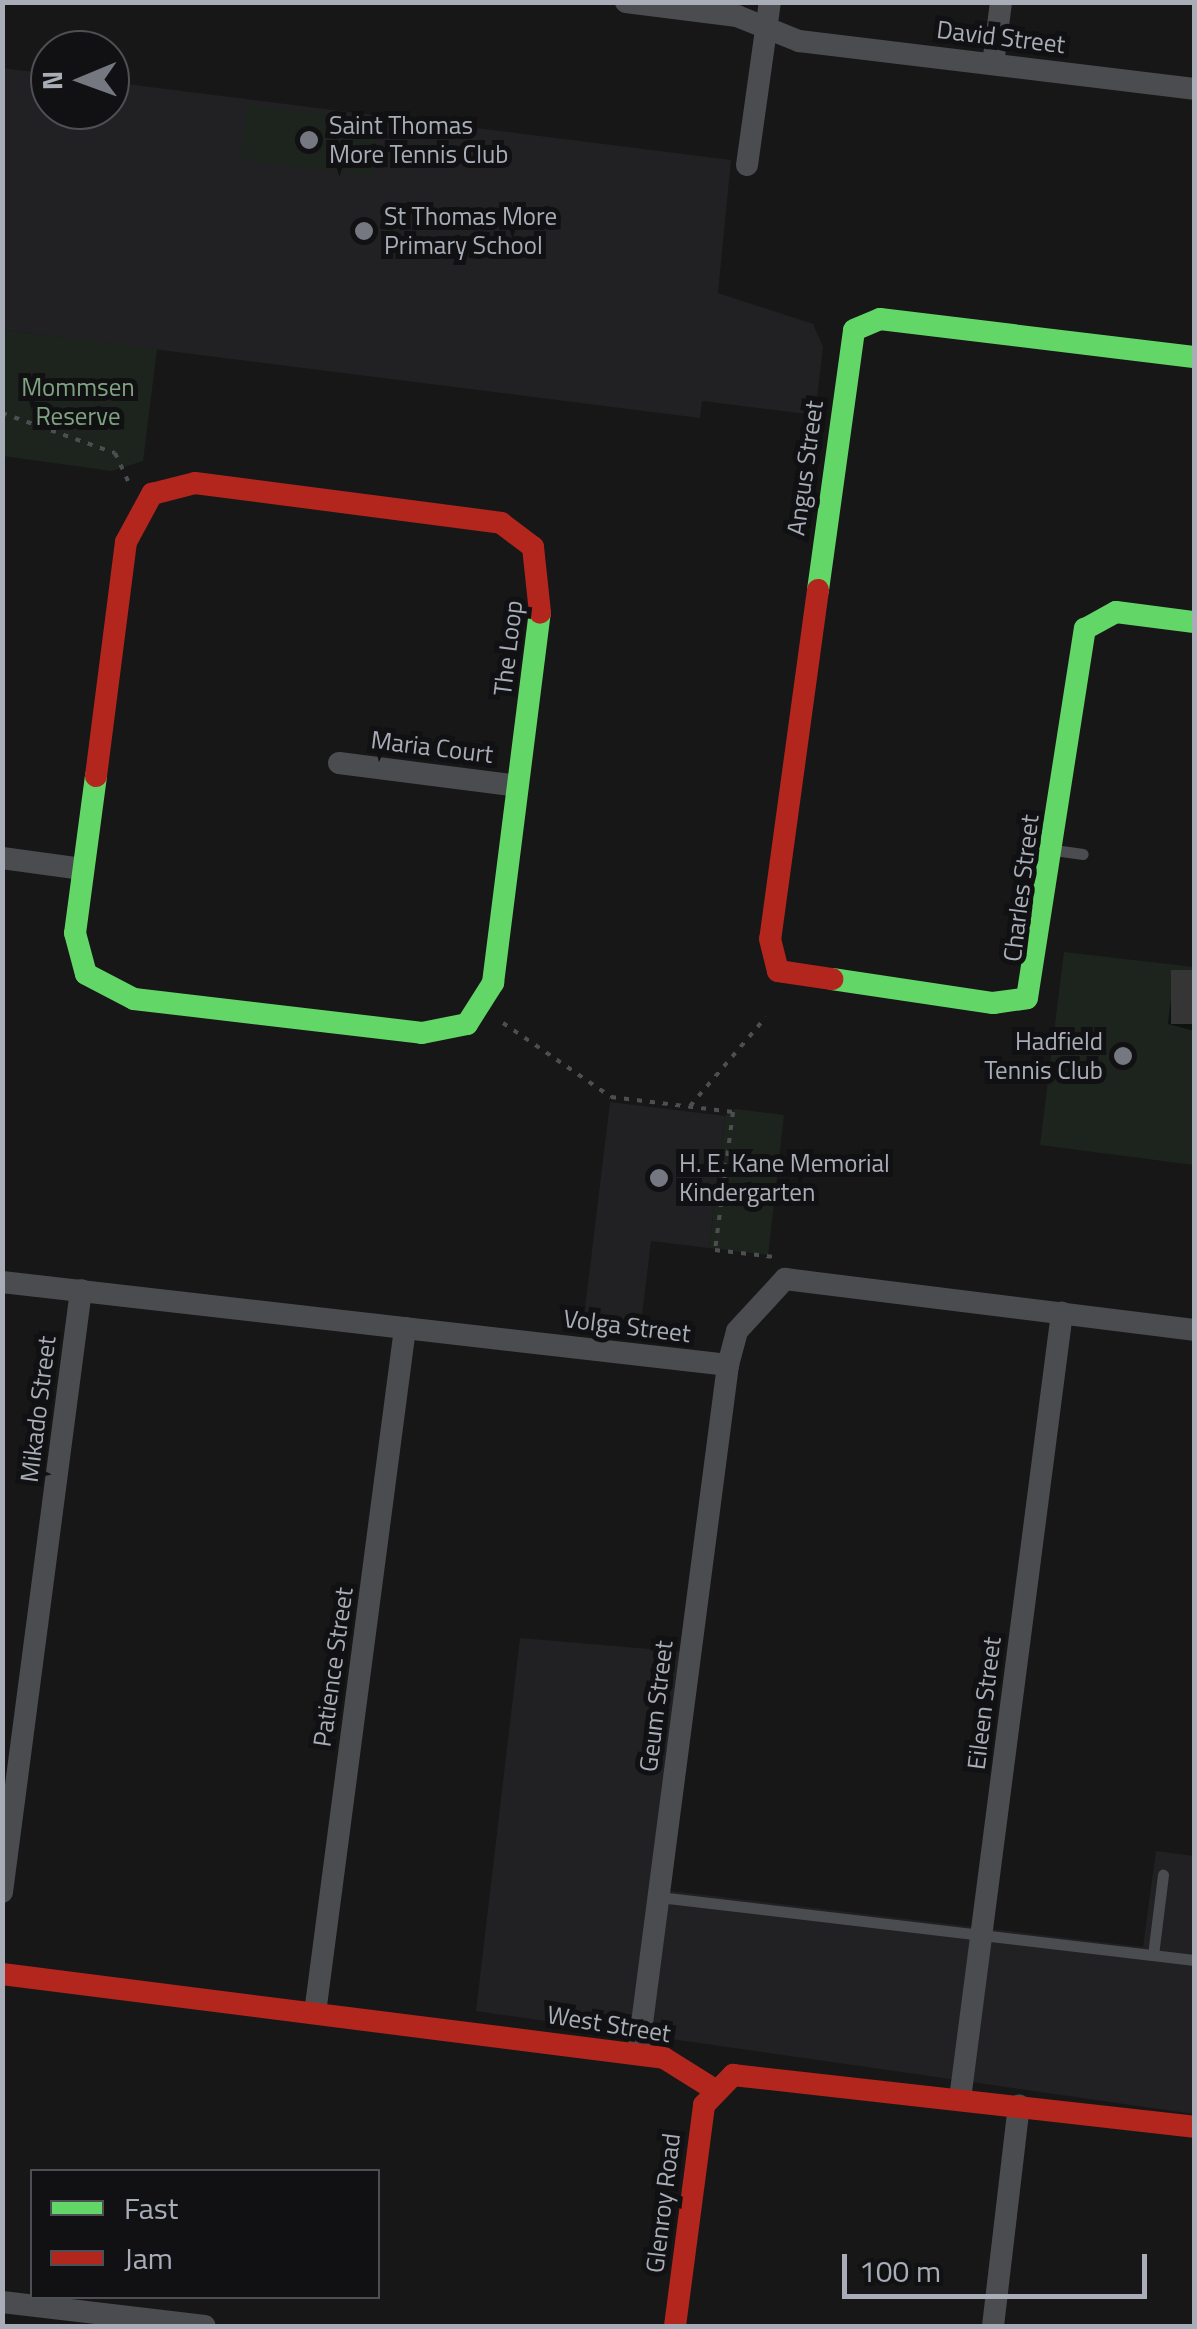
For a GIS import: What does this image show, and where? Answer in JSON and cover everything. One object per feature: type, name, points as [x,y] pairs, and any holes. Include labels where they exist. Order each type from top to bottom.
[{"type":"street","name":"David Street","points":[[626,2],[736,16],[766,31],[1194,89]]},
{"type":"street","points":[[747,165],[770,2]]},
{"type":"street","points":[[993,64],[1000,2]]},
{"type":"street","name":"Angus Street","points":[[770,956],[854,330],[880,319],[1194,357]]},
{"type":"street","name":"The Loop","points":[[176,484],[487,521],[520,534],[543,590],[490,997],[479,1016],[440,1033],[100,988],[76,953],[82,868],[126,542],[144,501],[176,484]]},
{"type":"street","name":"Charles Street","points":[[770,956],[796,980],[1018,1002],[1037,978],[1089,622],[1116,612],[1194,622]]},
{"type":"street","name":"Maria Court","points":[[339,763],[518,786]]},
{"type":"street","points":[[2,858],[82,868]]},
{"type":"street","points":[[728,1365],[736,1331],[785,1279],[1194,1330]]},
{"type":"street","name":"Volga Street","points":[[2,1282],[728,1365]]},
{"type":"street","name":"Mikado Street","points":[[2,1892],[81,1290]]},
{"type":"street","name":"Eileen Street","points":[[960,2100],[1062,1314]]},
{"type":"street","name":"Patience Street","points":[[315,2013],[406,1328]]},
{"type":"street","name":"Geum Street","points":[[638,2054],[728,1365]]},
{"type":"street","name":"West Street","points":[[2,1974],[638,2054],[676,2062],[712,2088]]},
{"type":"street","points":[[712,2088],[752,2072],[1194,2127]]},
{"type":"street","name":"Glenroy Road","points":[[675,2326],[712,2088]]},
{"type":"street","points":[[993,2326],[1019,2106]]},
{"type":"street","points":[[2,2302],[205,2326]]},
{"type":"lane","points":[[1054,850],[1082,854]]},
{"type":"lane","points":[[1153,1955],[1164,1875]]},
{"type":"lane","points":[[659,1897],[1194,1960]]},
{"type":"path","points":[[2,413],[115,453],[128,481]]},
{"type":"path","points":[[122,486],[137,473]]},
{"type":"path","points":[[494,1036],[508,1014]]},
{"type":"path","points":[[690,1106],[766,1016]]},
{"type":"path","points":[[503,1023],[610,1097],[733,1112],[715,1250],[774,1258]]},
{"type":"shaded area","name":"St Thomas More Primary School","points":[[2,68],[30,72],[30,130],[130,130],[130,85],[731,160],[718,293],[813,324],[823,347],[815,415],[702,401],[700,418],[3,330]]},
{"type":"shaded area","name":"H. E. Kane Memorial Kindergarten","points":[[610,1102],[725,1116],[709,1248],[651,1241],[640,1332],[583,1325]]},
{"type":"shaded area","points":[[520,1638],[685,1652],[662,1890],[1143,1947],[1156,1851],[1194,1856],[1194,2114],[476,2011]]},
{"type":"green space","name":"Saint Thomas More Tennis Club","points":[[247,105],[378,121],[371,176],[240,160]]},
{"type":"green space","name":"Mommsen Reserve","points":[[3,330],[157,349],[143,461],[112,471],[3,456]]},
{"type":"green space","name":"Hadfield Tennis Club","points":[[1064,952],[1194,967],[1194,1165],[1040,1145]]},
{"type":"green space","points":[[735,1109],[784,1115],[768,1255],[709,1248],[725,1116]]},
{"type":"building","points":[[1171,970],[1194,970],[1194,1024],[1171,1024]]},
{"type":"traffic: fast","points":[[818,590],[854,330],[880,319],[1194,357]]},
{"type":"traffic: fast","points":[[832,979],[993,1003],[1027,998],[1085,629],[1116,612],[1194,622]]},
{"type":"traffic: fast","points":[[96,776],[75,933],[86,974],[134,999],[422,1033],[467,1024],[493,983],[540,613]]},
{"type":"traffic: jam","points":[[195,483],[501,523],[533,547],[540,613]]},
{"type":"traffic: jam","points":[[96,776],[126,542],[152,494],[195,483]]},
{"type":"traffic: jam","points":[[818,590],[770,939],[778,971],[832,979]]},
{"type":"traffic: jam","points":[[2,1974],[664,2058],[712,2088]]},
{"type":"traffic: jam","points":[[675,2326],[704,2105],[733,2075],[1194,2127]]},
{"type":"place","name":"Saint Thomas More Tennis Club","points":[[309,140]]},
{"type":"place","name":"St Thomas More Primary School","points":[[364,231]]},
{"type":"place","name":"Hadfield Tennis Club","points":[[1123,1056]]},
{"type":"place","name":"H. E. Kane Memorial Kindergarten","points":[[659,1178]]}]
